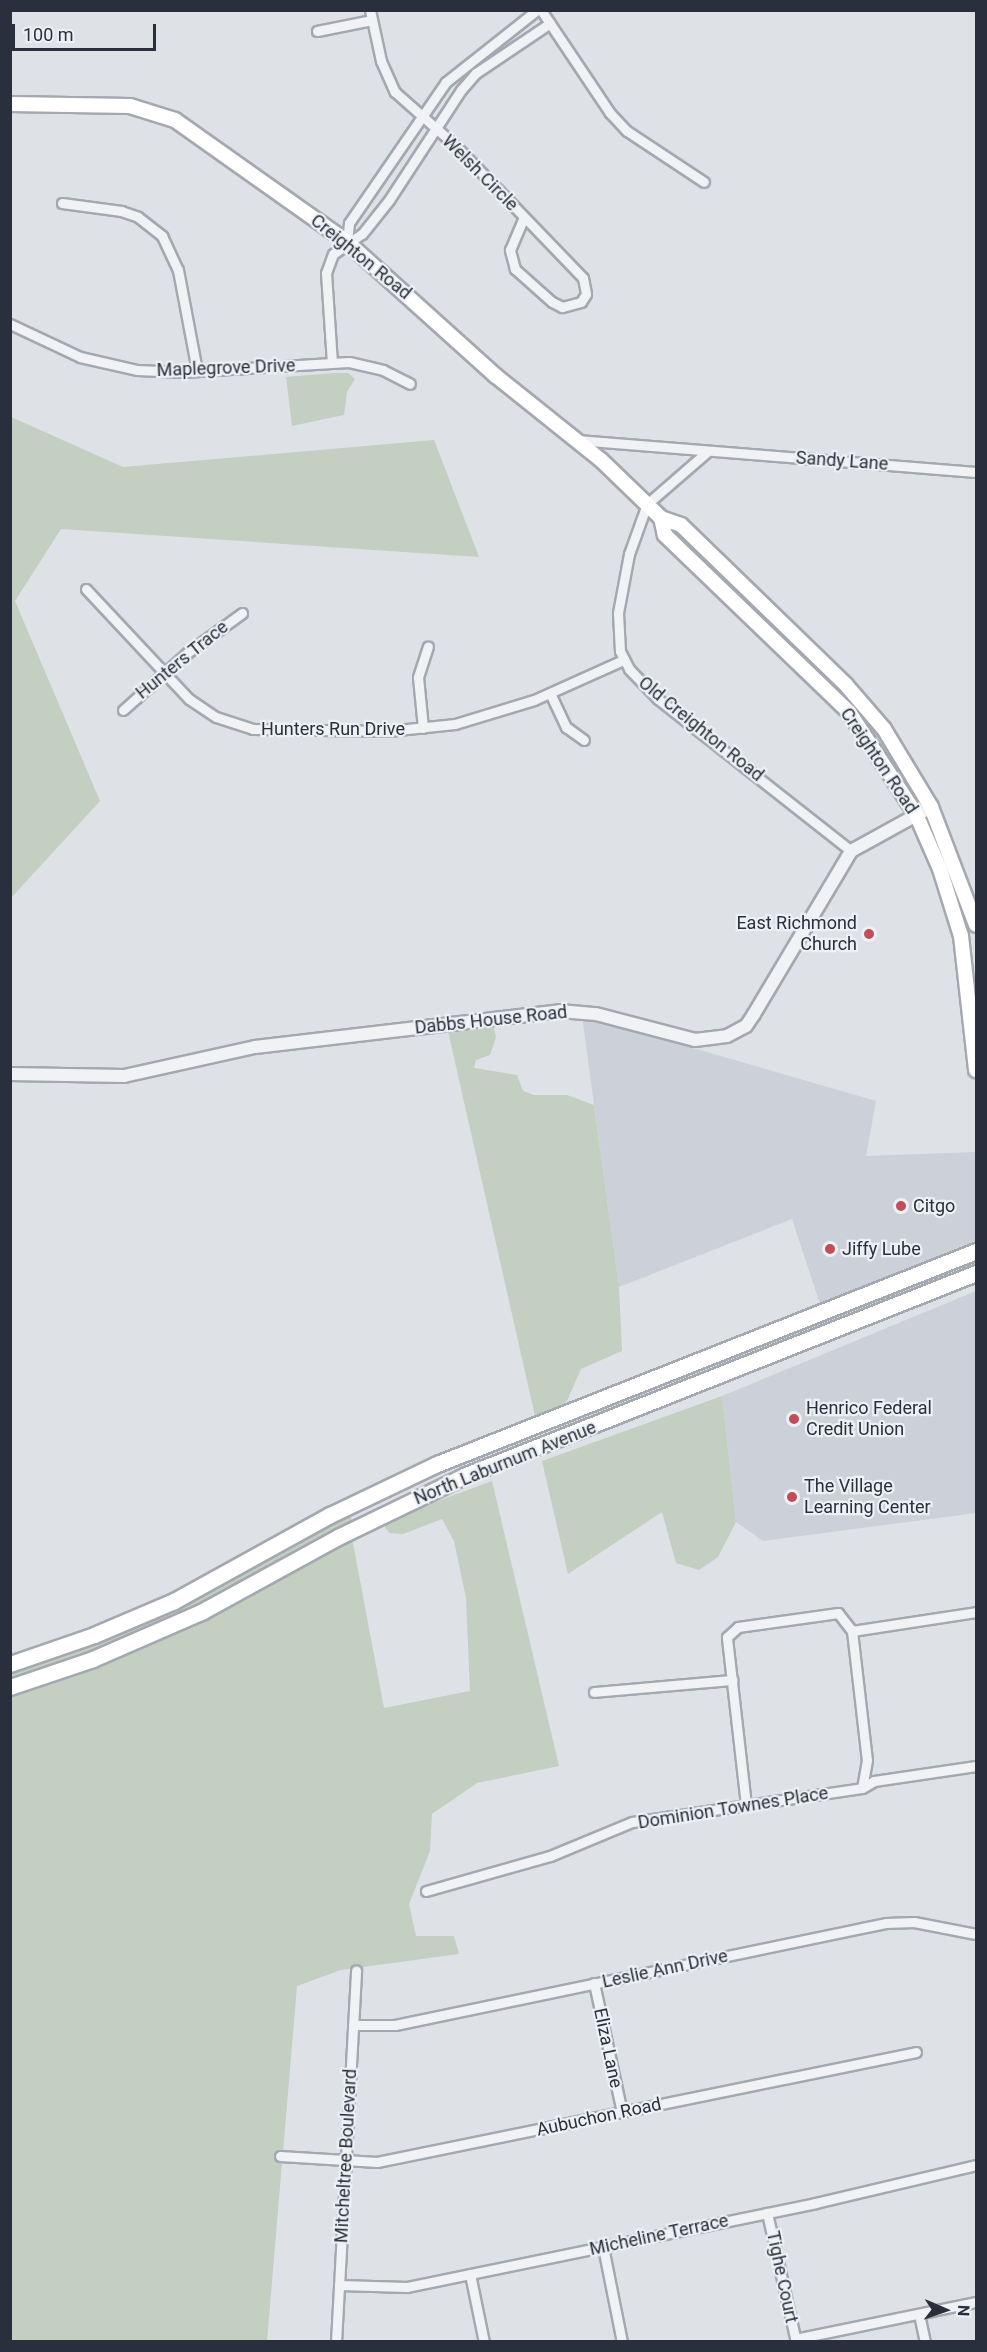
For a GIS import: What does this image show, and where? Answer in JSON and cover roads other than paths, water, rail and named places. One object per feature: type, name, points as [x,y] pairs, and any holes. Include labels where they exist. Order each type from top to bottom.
[{"type":"main road","name":"Creighton Road","points":[[10,104],[130,106],[164,114],[347,242],[661,518],[681,525],[846,685],[884,729],[931,807],[976,925]]},
{"type":"main road","name":"Creighton Road","points":[[661,518],[665,535],[849,712],[916,814],[940,869],[961,936],[976,1070]]},
{"type":"main road","name":"North Laburnum Avenue","points":[[10,1664],[94,1635],[174,1601],[330,1515],[437,1464],[976,1251]]},
{"type":"main road","name":"North Laburnum Avenue","points":[[10,1688],[93,1659],[201,1612],[340,1536],[466,1475],[976,1273]]},
{"type":"street","points":[[347,242],[349,223],[457,70],[539,10],[610,113],[627,131],[704,182]]},
{"type":"street","points":[[317,31],[371,15]]},
{"type":"street","name":"Welsh Circle","points":[[371,15],[387,78],[404,103],[435,129],[524,217],[583,278],[586,294],[581,302],[562,307],[552,302],[515,269],[510,250],[524,217]]},
{"type":"street","points":[[332,363],[326,273],[333,254],[347,242],[362,234],[389,200],[435,129],[476,73],[550,23]]},
{"type":"street","points":[[62,203],[121,211],[138,217],[162,236],[178,270],[197,372]]},
{"type":"street","name":"Maplegrove Drive","points":[[10,324],[56,348],[99,363],[137,370],[197,372],[332,363],[373,367],[410,384]]},
{"type":"street","name":"Sandy Lane","points":[[572,439],[976,472]]},
{"type":"street","points":[[647,504],[708,451]]},
{"type":"street","name":"Old Creighton Road","points":[[647,504],[629,554],[618,613],[623,660],[658,699],[851,850]]},
{"type":"street","name":"Hunters Run Drive","points":[[86,589],[163,674],[197,705],[242,727],[282,731],[423,728],[493,715],[550,693],[623,660]]},
{"type":"street","name":"Hunters Trace","points":[[123,710],[163,674],[242,613]]},
{"type":"street","points":[[423,728],[418,677],[428,647]]},
{"type":"street","points":[[550,693],[566,727],[584,740]]},
{"type":"street","points":[[851,850],[931,807]]},
{"type":"street","name":"Dabbs House Road","points":[[10,1074],[124,1076],[255,1047],[560,1011],[596,1014],[695,1040],[727,1036],[746,1026],[851,850]]},
{"type":"street","points":[[852,1631],[976,1612]]},
{"type":"street","points":[[746,1805],[727,1637],[738,1627],[838,1613],[852,1631],[867,1760],[862,1788]]},
{"type":"street","points":[[594,1692],[732,1680]]},
{"type":"street","name":"Dominion Townes Place","points":[[426,1891],[550,1856],[632,1822],[862,1788],[874,1781],[976,1766]]},
{"type":"street","name":"Leslie Ann Drive","points":[[353,2025],[395,2025],[886,1923],[914,1922],[976,1934]]},
{"type":"street","name":"Mitcheltree Boulevard","points":[[336,2342],[356,1971]]},
{"type":"street","name":"Eliza Lane","points":[[594,1983],[622,2112]]},
{"type":"street","name":"Aubuchon Road","points":[[280,2157],[377,2162],[916,2052]]},
{"type":"street","name":"Micheline Terrace","points":[[339,2285],[407,2287],[767,2213],[976,2165]]},
{"type":"street","name":"Tighe Court","points":[[767,2213],[796,2340]]},
{"type":"street","points":[[603,2247],[622,2342]]},
{"type":"street","points":[[470,2274],[484,2342]]},
{"type":"street","points":[[796,2340],[976,2302]]},
{"type":"street","points":[[919,2314],[925,2342]]},
{"type":"place","name":"East Richmond Church","points":[[869,934]]},
{"type":"place","name":"Citgo","points":[[901,1206]]},
{"type":"place","name":"Jiffy Lube","points":[[830,1249]]},
{"type":"place","name":"Henrico Federal Credit Union","points":[[794,1419]]},
{"type":"place","name":"The Village Learning Center","points":[[792,1497]]}]
